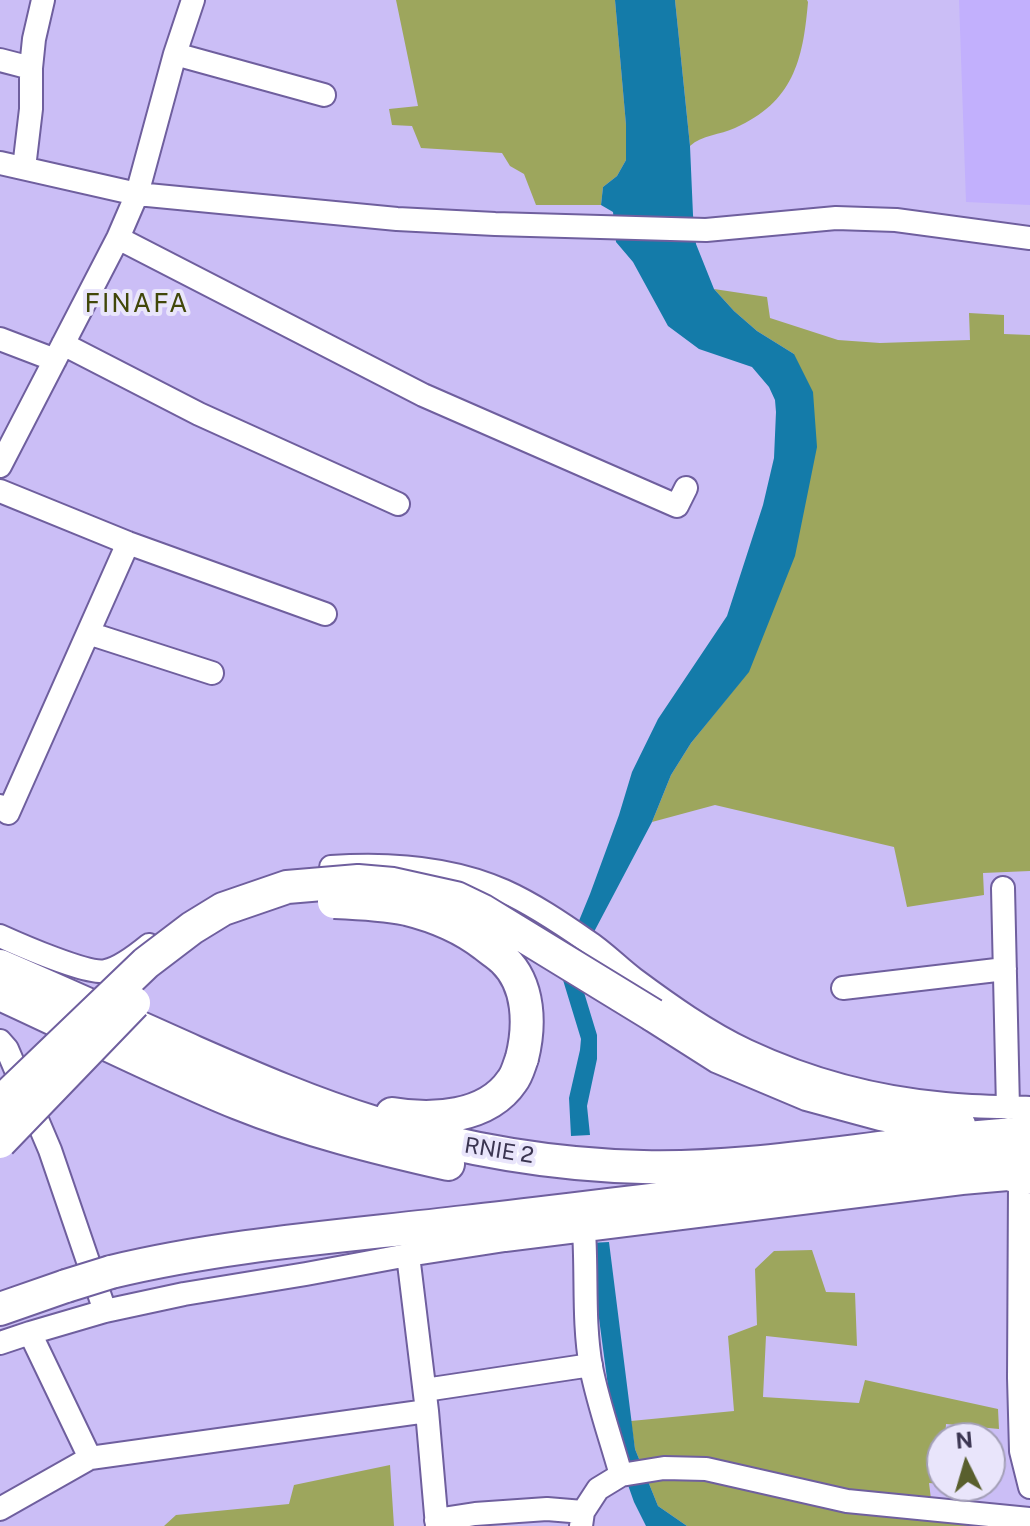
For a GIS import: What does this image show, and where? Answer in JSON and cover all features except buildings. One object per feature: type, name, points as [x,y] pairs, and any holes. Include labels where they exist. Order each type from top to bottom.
[{"type":"highway","points":[[0,1103],[125,982],[183,935],[223,909],[287,887],[358,881],[393,884],[456,898],[483,911],[719,1057],[818,1098],[915,1121],[1024,1119]]},
{"type":"highway","points":[[0,1142],[160,976],[222,933],[279,909],[308,902],[371,904],[405,909],[436,917],[469,933],[506,961],[517,978],[528,1023],[522,1058],[514,1079],[488,1104],[465,1113],[400,1116],[320,1104]]},
{"type":"highway","name":"RNIE 2","points":[[0,966],[254,1078],[374,1123],[447,1142],[551,1159],[644,1167],[766,1162],[967,1138],[1024,1119]]},
{"type":"highway","name":"RNIE 2","points":[[0,994],[240,1104],[376,1148],[529,1177],[596,1185],[717,1191]]},
{"type":"highway","points":[[0,1309],[111,1272],[240,1248],[717,1191],[1002,1161],[1027,1175]]},
{"type":"street","points":[[24,168],[31,109],[34,39],[43,0]]},
{"type":"street","points":[[0,466],[118,238],[137,194],[193,0]]},
{"type":"street","points":[[175,54],[324,95]]},
{"type":"street","points":[[0,60],[31,68]]},
{"type":"street","points":[[0,163],[137,194],[397,219],[706,230],[836,218],[896,220],[1030,238]]},
{"type":"street","points":[[118,238],[437,402],[677,506],[686,488]]},
{"type":"street","points":[[0,339],[59,352],[398,504]]},
{"type":"street","points":[[0,491],[128,543],[325,614]]},
{"type":"street","points":[[0,806],[8,813],[128,543]]},
{"type":"street","points":[[88,633],[212,673]]},
{"type":"street","points":[[0,936],[89,971],[106,971],[138,954],[182,918],[212,901],[258,882],[323,868],[364,865],[408,867],[465,878],[503,890],[588,942],[689,1017],[745,1050],[828,1082],[874,1094],[1024,1119],[1005,969],[1003,888]]},
{"type":"street","points":[[843,988],[1005,969]]},
{"type":"street","points":[[0,1041],[7,1049],[50,1150],[105,1311]]},
{"type":"street","points":[[0,1343],[105,1311],[408,1255],[505,1240],[1027,1175],[1019,1378],[1021,1451],[1030,1487]]},
{"type":"street","points":[[584,1231],[591,1365],[621,1475]]},
{"type":"street","points":[[408,1255],[437,1523],[475,1514],[547,1509],[582,1519],[598,1489],[621,1475],[664,1468],[706,1469],[847,1501],[1030,1519]]},
{"type":"street","points":[[30,1333],[90,1458]]},
{"type":"street","points":[[0,1509],[90,1458],[426,1400],[591,1365]]},
{"type":"shaded area","points":[[959,0],[1030,0],[1030,205],[966,202]]},
{"type":"green space","points":[[396,0],[615,0],[626,125],[626,160],[617,176],[603,187],[601,205],[536,205],[524,174],[510,166],[502,153],[421,148],[412,126],[392,125],[389,109],[418,106]]},
{"type":"green space","points":[[675,0],[808,2],[798,61],[782,92],[755,118],[690,146]]},
{"type":"green space","points":[[714,289],[767,297],[770,318],[838,340],[880,343],[970,340],[969,313],[1004,315],[1004,334],[1030,335],[1030,871],[983,873],[984,895],[907,907],[894,847],[715,805],[652,822],[671,775],[691,743],[749,671],[794,354],[757,331]]},
{"type":"green space","points":[[812,1250],[826,1292],[855,1293],[857,1346],[766,1336],[763,1397],[859,1403],[865,1380],[998,1409],[999,1422],[926,1422],[926,1502],[942,1502],[1030,1526],[687,1526],[658,1506],[635,1449],[631,1421],[734,1411],[728,1336],[757,1325],[755,1269],[774,1251]]},
{"type":"green space","points":[[390,1465],[394,1526],[164,1526],[176,1515],[289,1504],[294,1485]]},
{"type":"water","points":[[615,0],[675,0],[690,146],[696,244],[714,289],[757,331],[794,354],[813,392],[817,447],[795,556],[749,672],[691,743],[671,775],[652,822],[576,966],[597,1035],[597,1059],[587,1106],[590,1135],[571,1136],[569,1098],[581,1039],[558,958],[576,928],[632,772],[658,719],[727,616],[763,505],[774,458],[776,412],[769,387],[752,367],[699,349],[668,326],[633,262],[616,242],[613,212],[601,205],[603,187],[617,176],[626,160],[626,125]]},
{"type":"water","points":[[609,1242],[635,1449],[658,1506],[687,1526],[646,1526],[617,1454],[589,1243]]},
{"type":"district","name":"FINAFA","points":[[137,304]]}]
